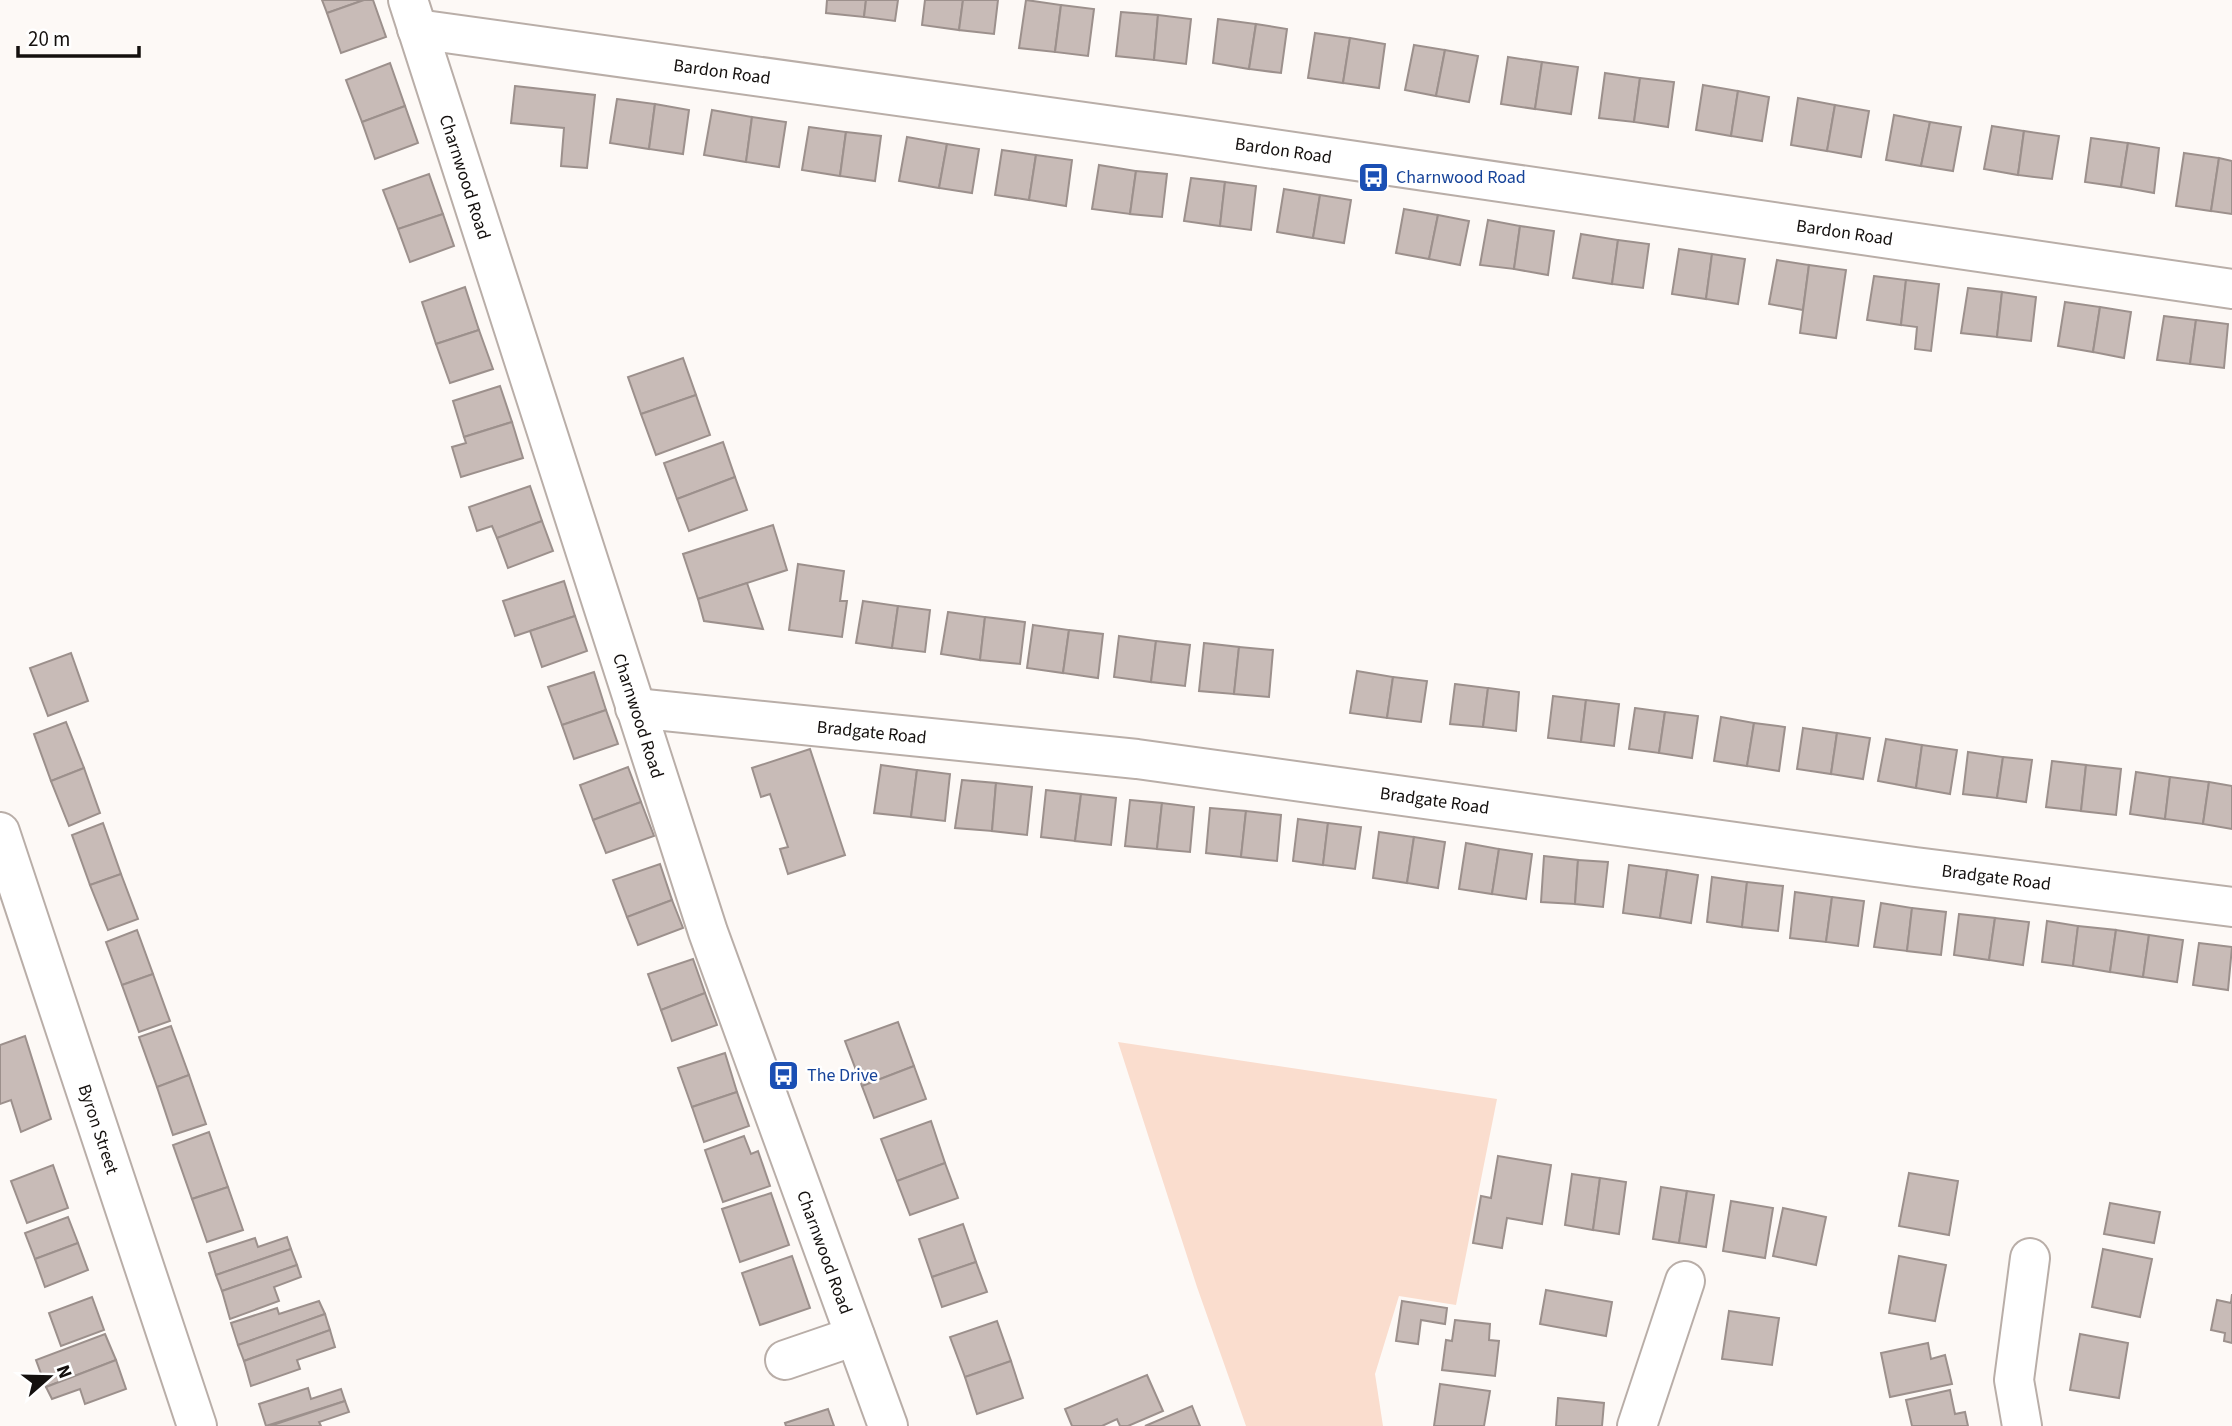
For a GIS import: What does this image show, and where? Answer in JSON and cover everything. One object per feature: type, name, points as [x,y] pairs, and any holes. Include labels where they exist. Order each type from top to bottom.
[{"type":"street","name":"Bardon Road","points":[[412,14],[1185,136],[2232,289]]},
{"type":"street","name":"Charnwood Road","points":[[412,14],[708,932],[888,1426]]},
{"type":"street","name":"Bradgate Road","points":[[635,708],[1137,759],[1915,867],[2232,907]]},
{"type":"street","name":"Byron Street","points":[[0,832],[197,1426]]},
{"type":"street","points":[[2022,1426],[2014,1380],[2030,1258]]},
{"type":"street","points":[[1637,1426],[1685,1281]]},
{"type":"street","points":[[785,1360],[855,1336]]},
{"type":"shaded area","points":[[1118,1042],[1497,1099],[1456,1305],[1399,1296],[1375,1374],[1383,1426],[1246,1426],[1197,1287]]},
{"type":"building","points":[[322,0],[364,0],[327,13]]},
{"type":"building","points":[[364,0],[373,0],[386,37],[341,53],[327,13]]},
{"type":"building","points":[[827,0],[866,0],[864,17],[826,13]]},
{"type":"building","points":[[866,0],[898,0],[895,21],[864,17]]},
{"type":"building","points":[[925,0],[963,0],[959,30],[922,25]]},
{"type":"building","points":[[963,0],[998,0],[994,34],[959,30]]},
{"type":"building","points":[[1026,0],[1061,5],[1055,52],[1019,48]]},
{"type":"building","points":[[1061,5],[1094,9],[1088,56],[1055,52]]},
{"type":"building","points":[[1121,12],[1158,15],[1154,60],[1116,56]]},
{"type":"building","points":[[1158,15],[1191,19],[1186,64],[1154,60]]},
{"type":"building","points":[[1218,19],[1256,24],[1249,69],[1213,63]]},
{"type":"building","points":[[1256,24],[1287,29],[1281,73],[1249,69]]},
{"type":"building","points":[[1315,33],[1350,38],[1343,83],[1308,78]]},
{"type":"building","points":[[1350,38],[1385,44],[1379,88],[1343,83]]},
{"type":"building","points":[[1414,45],[1445,50],[1436,96],[1405,90]]},
{"type":"building","points":[[1445,50],[1478,56],[1469,102],[1436,96]]},
{"type":"building","points":[[1508,57],[1542,62],[1535,109],[1501,104]]},
{"type":"building","points":[[1542,62],[1578,67],[1571,114],[1535,109]]},
{"type":"building","points":[[390,63],[405,106],[362,122],[346,80]]},
{"type":"building","points":[[1605,73],[1640,78],[1634,122],[1599,118]]},
{"type":"building","points":[[1640,78],[1674,82],[1668,127],[1634,122]]},
{"type":"building","points":[[1703,85],[1738,91],[1731,136],[1696,130]]},
{"type":"building","points":[[515,86],[595,95],[587,168],[561,166],[564,128],[511,123]]},
{"type":"building","points":[[1738,91],[1769,97],[1762,141],[1731,136]]},
{"type":"building","points":[[1798,98],[1835,105],[1827,151],[1791,145]]},
{"type":"building","points":[[617,99],[655,104],[649,149],[610,143]]},
{"type":"building","points":[[655,104],[689,110],[683,154],[649,149]]},
{"type":"building","points":[[1835,105],[1869,111],[1861,157],[1827,151]]},
{"type":"building","points":[[405,106],[418,143],[375,159],[362,122]]},
{"type":"building","points":[[712,110],[752,117],[746,162],[704,155]]},
{"type":"building","points":[[1894,115],[1930,122],[1921,166],[1886,160]]},
{"type":"building","points":[[752,117],[786,122],[779,167],[746,162]]},
{"type":"building","points":[[1930,122],[1961,127],[1953,171],[1921,166]]},
{"type":"building","points":[[1992,126],[2024,131],[2018,175],[1984,169]]},
{"type":"building","points":[[809,127],[846,132],[840,176],[802,170]]},
{"type":"building","points":[[2024,131],[2059,136],[2052,179],[2018,175]]},
{"type":"building","points":[[846,132],[881,136],[875,181],[840,176]]},
{"type":"building","points":[[907,137],[947,144],[939,188],[899,181]]},
{"type":"building","points":[[2091,138],[2128,143],[2121,187],[2085,182]]},
{"type":"building","points":[[2128,143],[2159,148],[2154,193],[2121,187]]},
{"type":"building","points":[[947,144],[979,149],[972,193],[939,188]]},
{"type":"building","points":[[1002,150],[1036,155],[1029,200],[995,195]]},
{"type":"building","points":[[2184,153],[2219,158],[2211,211],[2176,206]]},
{"type":"building","points":[[1036,155],[1072,160],[1066,206],[1029,200]]},
{"type":"building","points":[[2219,158],[2232,161],[2232,214],[2211,211]]},
{"type":"building","points":[[1099,165],[1136,171],[1130,214],[1092,209]]},
{"type":"building","points":[[1136,171],[1167,174],[1162,217],[1130,214]]},
{"type":"building","points":[[429,174],[443,214],[398,229],[383,190]]},
{"type":"building","points":[[1191,178],[1225,182],[1220,226],[1184,221]]},
{"type":"building","points":[[1225,182],[1256,186],[1251,230],[1220,226]]},
{"type":"building","points":[[1284,189],[1320,195],[1313,238],[1277,232]]},
{"type":"building","points":[[1320,195],[1351,200],[1344,243],[1313,238]]},
{"type":"building","points":[[1404,209],[1438,215],[1429,259],[1396,253]]},
{"type":"building","points":[[443,214],[454,246],[410,262],[398,229]]},
{"type":"building","points":[[1438,215],[1469,221],[1460,265],[1429,259]]},
{"type":"building","points":[[1488,220],[1520,226],[1514,269],[1480,265]]},
{"type":"building","points":[[1520,226],[1554,231],[1548,275],[1514,269]]},
{"type":"building","points":[[1581,234],[1618,240],[1612,284],[1573,278]]},
{"type":"building","points":[[1618,240],[1649,244],[1643,288],[1612,284]]},
{"type":"building","points":[[1679,249],[1712,254],[1706,299],[1672,294]]},
{"type":"building","points":[[1712,254],[1745,259],[1738,304],[1706,299]]},
{"type":"building","points":[[1777,260],[1809,265],[1803,310],[1769,304]]},
{"type":"building","points":[[1809,265],[1846,270],[1836,338],[1800,333]]},
{"type":"building","points":[[1874,276],[1906,280],[1901,325],[1867,320]]},
{"type":"building","points":[[1906,280],[1939,284],[1931,351],[1915,349],[1917,327],[1901,325]]},
{"type":"building","points":[[465,287],[479,330],[436,344],[422,302]]},
{"type":"building","points":[[1968,288],[2002,292],[1997,337],[1961,333]]},
{"type":"building","points":[[2002,292],[2036,297],[2031,341],[1997,337]]},
{"type":"building","points":[[2065,302],[2100,307],[2093,352],[2058,346]]},
{"type":"building","points":[[2100,307],[2131,312],[2124,358],[2093,352]]},
{"type":"building","points":[[2164,316],[2196,320],[2190,364],[2157,360]]},
{"type":"building","points":[[2196,320],[2228,324],[2224,368],[2190,364]]},
{"type":"building","points":[[479,330],[493,369],[450,383],[436,344]]},
{"type":"building","points":[[683,358],[696,395],[641,414],[628,377]]},
{"type":"building","points":[[500,386],[512,422],[464,437],[453,401]]},
{"type":"building","points":[[696,395],[710,435],[656,455],[641,414]]},
{"type":"building","points":[[512,422],[523,458],[461,477],[452,447],[466,443],[464,437]]},
{"type":"building","points":[[723,442],[735,477],[677,499],[664,463]]},
{"type":"building","points":[[735,477],[747,510],[689,531],[677,499]]},
{"type":"building","points":[[530,486],[542,521],[497,538],[492,526],[477,531],[469,507]]},
{"type":"building","points":[[542,521],[553,551],[508,568],[497,538]]},
{"type":"building","points":[[773,525],[787,570],[698,599],[683,554]]},
{"type":"building","points":[[798,564],[844,571],[840,601],[847,601],[842,637],[789,630]]},
{"type":"building","points":[[564,581],[575,616],[515,636],[503,601]]},
{"type":"building","points":[[747,583],[763,629],[704,621],[698,599]]},
{"type":"building","points":[[863,601],[898,606],[892,648],[856,643]]},
{"type":"building","points":[[898,606],[930,610],[925,652],[892,648]]},
{"type":"building","points":[[948,612],[985,617],[980,660],[941,654]]},
{"type":"building","points":[[575,616],[587,651],[542,667],[530,631]]},
{"type":"building","points":[[985,617],[1025,622],[1020,664],[980,660]]},
{"type":"building","points":[[1033,625],[1069,630],[1063,673],[1027,668]]},
{"type":"building","points":[[1069,630],[1103,634],[1098,678],[1063,673]]},
{"type":"building","points":[[1119,636],[1156,641],[1151,682],[1114,677]]},
{"type":"building","points":[[1156,641],[1190,645],[1185,686],[1151,682]]},
{"type":"building","points":[[1204,643],[1239,647],[1234,694],[1199,691]]},
{"type":"building","points":[[1239,647],[1273,650],[1269,697],[1234,694]]},
{"type":"building","points":[[71,653],[88,701],[48,716],[30,668]]},
{"type":"building","points":[[1357,671],[1393,677],[1387,718],[1350,713]]},
{"type":"building","points":[[594,672],[606,710],[562,725],[548,687]]},
{"type":"building","points":[[1393,677],[1427,681],[1421,722],[1387,718]]},
{"type":"building","points":[[1455,684],[1488,688],[1483,727],[1450,724]]},
{"type":"building","points":[[1488,688],[1519,692],[1516,731],[1483,727]]},
{"type":"building","points":[[1553,696],[1586,700],[1581,742],[1548,738]]},
{"type":"building","points":[[1586,700],[1619,704],[1614,746],[1581,742]]},
{"type":"building","points":[[1635,708],[1665,712],[1659,753],[1629,749]]},
{"type":"building","points":[[606,710],[618,744],[574,759],[562,725]]},
{"type":"building","points":[[1665,712],[1698,716],[1692,758],[1659,753]]},
{"type":"building","points":[[1721,717],[1754,723],[1747,766],[1714,761]]},
{"type":"building","points":[[66,722],[84,768],[51,781],[34,734]]},
{"type":"building","points":[[1754,723],[1785,727],[1779,771],[1747,766]]},
{"type":"building","points":[[1803,728],[1837,733],[1831,774],[1797,769]]},
{"type":"building","points":[[1837,733],[1870,738],[1863,779],[1831,774]]},
{"type":"building","points":[[1886,739],[1922,745],[1916,788],[1878,781]]},
{"type":"building","points":[[1922,745],[1957,750],[1950,794],[1916,788]]},
{"type":"building","points":[[810,749],[845,855],[788,874],[780,849],[788,847],[770,794],[761,797],[752,768]]},
{"type":"building","points":[[1968,752],[2003,757],[1997,798],[1963,794]]},
{"type":"building","points":[[2003,757],[2032,760],[2026,802],[1997,798]]},
{"type":"building","points":[[2052,761],[2086,765],[2081,811],[2046,807]]},
{"type":"building","points":[[881,765],[917,770],[911,817],[874,813]]},
{"type":"building","points":[[2086,765],[2121,769],[2116,815],[2081,811]]},
{"type":"building","points":[[628,767],[641,802],[593,820],[580,785]]},
{"type":"building","points":[[84,768],[100,813],[69,826],[51,781]]},
{"type":"building","points":[[917,770],[950,774],[945,821],[911,817]]},
{"type":"building","points":[[2136,772],[2170,777],[2165,819],[2130,814]]},
{"type":"building","points":[[2170,777],[2209,782],[2203,824],[2165,819]]},
{"type":"building","points":[[962,780],[996,783],[992,831],[955,828]]},
{"type":"building","points":[[2209,782],[2232,786],[2232,829],[2203,824]]},
{"type":"building","points":[[996,783],[1032,787],[1027,835],[992,831]]},
{"type":"building","points":[[1046,790],[1081,794],[1075,841],[1041,837]]},
{"type":"building","points":[[1081,794],[1116,798],[1111,845],[1075,841]]},
{"type":"building","points":[[1130,800],[1162,803],[1157,849],[1125,846]]},
{"type":"building","points":[[641,802],[654,836],[606,853],[593,820]]},
{"type":"building","points":[[1162,803],[1194,807],[1190,852],[1157,849]]},
{"type":"building","points":[[1210,808],[1246,811],[1241,857],[1206,853]]},
{"type":"building","points":[[1246,811],[1281,815],[1277,861],[1241,857]]},
{"type":"building","points":[[1298,819],[1328,823],[1323,865],[1293,861]]},
{"type":"building","points":[[103,823],[121,874],[90,885],[72,835]]},
{"type":"building","points":[[1328,823],[1361,827],[1355,869],[1323,865]]},
{"type":"building","points":[[1379,832],[1414,837],[1407,883],[1373,878]]},
{"type":"building","points":[[1414,837],[1445,842],[1438,888],[1407,883]]},
{"type":"building","points":[[1466,843],[1499,849],[1492,894],[1459,889]]},
{"type":"building","points":[[1499,849],[1532,854],[1526,899],[1492,894]]},
{"type":"building","points":[[1544,856],[1578,860],[1575,904],[1541,902]]},
{"type":"building","points":[[1578,860],[1608,862],[1603,907],[1575,904]]},
{"type":"building","points":[[660,864],[672,900],[627,917],[613,880]]},
{"type":"building","points":[[1629,865],[1667,870],[1660,918],[1623,913]]},
{"type":"building","points":[[1667,870],[1698,875],[1691,923],[1660,918]]},
{"type":"building","points":[[121,874],[138,919],[108,930],[90,885]]},
{"type":"building","points":[[1712,877],[1747,882],[1742,927],[1707,922]]},
{"type":"building","points":[[1747,882],[1783,886],[1778,931],[1742,927]]},
{"type":"building","points":[[1795,892],[1832,897],[1826,942],[1790,938]]},
{"type":"building","points":[[1832,897],[1864,901],[1858,946],[1826,942]]},
{"type":"building","points":[[672,900],[683,928],[638,945],[627,917]]},
{"type":"building","points":[[1881,903],[1912,908],[1907,951],[1874,947]]},
{"type":"building","points":[[1912,908],[1946,912],[1941,955],[1907,951]]},
{"type":"building","points":[[1959,914],[1995,918],[1989,960],[1954,955]]},
{"type":"building","points":[[1995,918],[2029,922],[2023,965],[1989,960]]},
{"type":"building","points":[[2047,921],[2078,926],[2073,966],[2042,962]]},
{"type":"building","points":[[2078,926],[2116,930],[2110,972],[2073,966]]},
{"type":"building","points":[[137,930],[153,974],[122,985],[106,942]]},
{"type":"building","points":[[2116,930],[2149,935],[2143,977],[2110,972]]},
{"type":"building","points":[[2149,935],[2183,940],[2177,982],[2143,977]]},
{"type":"building","points":[[2199,943],[2232,947],[2228,990],[2193,985]]},
{"type":"building","points":[[693,959],[705,993],[661,1010],[648,974]]},
{"type":"building","points":[[153,974],[170,1021],[139,1032],[122,985]]},
{"type":"building","points":[[705,993],[717,1025],[672,1041],[661,1010]]},
{"type":"building","points":[[898,1022],[914,1066],[862,1086],[845,1041]]},
{"type":"building","points":[[171,1026],[189,1075],[157,1087],[139,1037]]},
{"type":"building","points":[[25,1036],[51,1119],[21,1132],[11,1100],[0,1104],[0,1045]]},
{"type":"building","points":[[725,1053],[737,1092],[692,1107],[678,1068]]},
{"type":"building","points":[[914,1066],[926,1099],[874,1118],[862,1086]]},
{"type":"building","points":[[189,1075],[206,1124],[173,1135],[157,1087]]},
{"type":"building","points":[[737,1092],[749,1126],[704,1142],[692,1107]]},
{"type":"building","points":[[931,1121],[945,1163],[897,1181],[881,1139]]},
{"type":"building","points":[[209,1132],[228,1187],[192,1199],[173,1145]]},
{"type":"building","points":[[744,1136],[751,1154],[758,1151],[770,1186],[723,1202],[705,1150]]},
{"type":"building","points":[[1498,1156],[1551,1165],[1542,1224],[1507,1218],[1502,1248],[1473,1243],[1481,1196],[1491,1198]]},
{"type":"building","points":[[945,1163],[958,1198],[910,1215],[897,1181]]},
{"type":"building","points":[[53,1165],[68,1208],[27,1223],[11,1181]]},
{"type":"building","points":[[1909,1173],[1958,1181],[1949,1235],[1899,1226]]},
{"type":"building","points":[[1572,1174],[1600,1178],[1593,1230],[1565,1225]]},
{"type":"building","points":[[1600,1178],[1626,1182],[1619,1234],[1593,1230]]},
{"type":"building","points":[[228,1187],[243,1230],[207,1242],[192,1199]]},
{"type":"building","points":[[1661,1187],[1687,1191],[1679,1243],[1653,1239]]},
{"type":"building","points":[[1687,1191],[1714,1195],[1706,1247],[1679,1243]]},
{"type":"building","points":[[771,1193],[789,1245],[740,1262],[722,1209]]},
{"type":"building","points":[[1731,1201],[1773,1208],[1765,1258],[1723,1251]]},
{"type":"building","points":[[2110,1203],[2160,1212],[2154,1243],[2104,1234]]},
{"type":"building","points":[[1783,1208],[1826,1217],[1816,1265],[1773,1256]]},
{"type":"building","points":[[68,1217],[78,1243],[35,1259],[25,1233]]},
{"type":"building","points":[[963,1224],[976,1262],[932,1277],[919,1239]]},
{"type":"building","points":[[287,1237],[291,1249],[216,1275],[209,1253],[255,1238],[258,1247]]},
{"type":"building","points":[[78,1243],[88,1270],[45,1287],[35,1259]]},
{"type":"building","points":[[291,1249],[297,1265],[222,1291],[216,1275]]},
{"type":"building","points":[[2103,1249],[2152,1259],[2140,1317],[2092,1307]]},
{"type":"building","points":[[792,1256],[810,1308],[760,1325],[742,1273]]},
{"type":"building","points":[[1899,1256],[1946,1265],[1935,1321],[1889,1313]]},
{"type":"building","points":[[976,1262],[987,1292],[942,1307],[932,1277]]},
{"type":"building","points":[[297,1265],[301,1277],[274,1287],[279,1301],[230,1319],[222,1291]]},
{"type":"building","points":[[1546,1290],[1612,1302],[1606,1336],[1540,1324]]},
{"type":"building","points":[[2232,1294],[2232,1343],[2224,1341],[2225,1333],[2211,1330],[2217,1300],[2231,1303]]},
{"type":"building","points":[[92,1297],[104,1330],[61,1346],[49,1313]]},
{"type":"building","points":[[319,1301],[325,1314],[238,1345],[231,1323],[277,1308],[279,1314]]},
{"type":"building","points":[[1402,1301],[1447,1308],[1445,1324],[1421,1320],[1418,1344],[1396,1341]]},
{"type":"building","points":[[1729,1311],[1779,1318],[1772,1365],[1722,1359]]},
{"type":"building","points":[[325,1314],[330,1330],[244,1361],[238,1345]]},
{"type":"building","points":[[1455,1320],[1490,1324],[1489,1340],[1499,1341],[1495,1376],[1442,1370],[1446,1340],[1452,1341]]},
{"type":"building","points":[[997,1321],[1011,1361],[965,1377],[950,1337]]},
{"type":"building","points":[[330,1330],[335,1347],[297,1360],[300,1369],[251,1386],[244,1361]]},
{"type":"building","points":[[105,1334],[116,1360],[46,1387],[36,1360]]},
{"type":"building","points":[[2080,1334],[2128,1343],[2119,1398],[2070,1390]]},
{"type":"building","points":[[1928,1343],[1931,1359],[1945,1355],[1952,1384],[1890,1397],[1881,1353]]},
{"type":"building","points":[[116,1360],[126,1389],[85,1404],[80,1389],[52,1399],[46,1387]]},
{"type":"building","points":[[1011,1361],[1023,1398],[977,1414],[965,1377]]},
{"type":"building","points":[[1147,1375],[1163,1411],[1128,1426],[1120,1426],[1117,1419],[1102,1426],[1072,1426],[1065,1409]]},
{"type":"building","points":[[1440,1384],[1490,1391],[1484,1426],[1434,1426]]},
{"type":"building","points":[[308,1388],[311,1399],[341,1389],[345,1401],[266,1426],[259,1404]]},
{"type":"building","points":[[1950,1390],[1955,1414],[1965,1412],[1968,1426],[1912,1426],[1906,1400]]},
{"type":"building","points":[[1558,1398],[1604,1403],[1602,1426],[1556,1426]]},
{"type":"building","points":[[345,1401],[349,1412],[319,1422],[321,1426],[270,1426]]},
{"type":"building","points":[[1192,1406],[1200,1426],[1145,1426]]},
{"type":"building","points":[[828,1409],[834,1426],[786,1426],[785,1423]]},
{"type":"place","name":"Charnwood Road","points":[[1373,177]]},
{"type":"place","name":"The Drive","points":[[784,1075]]}]
